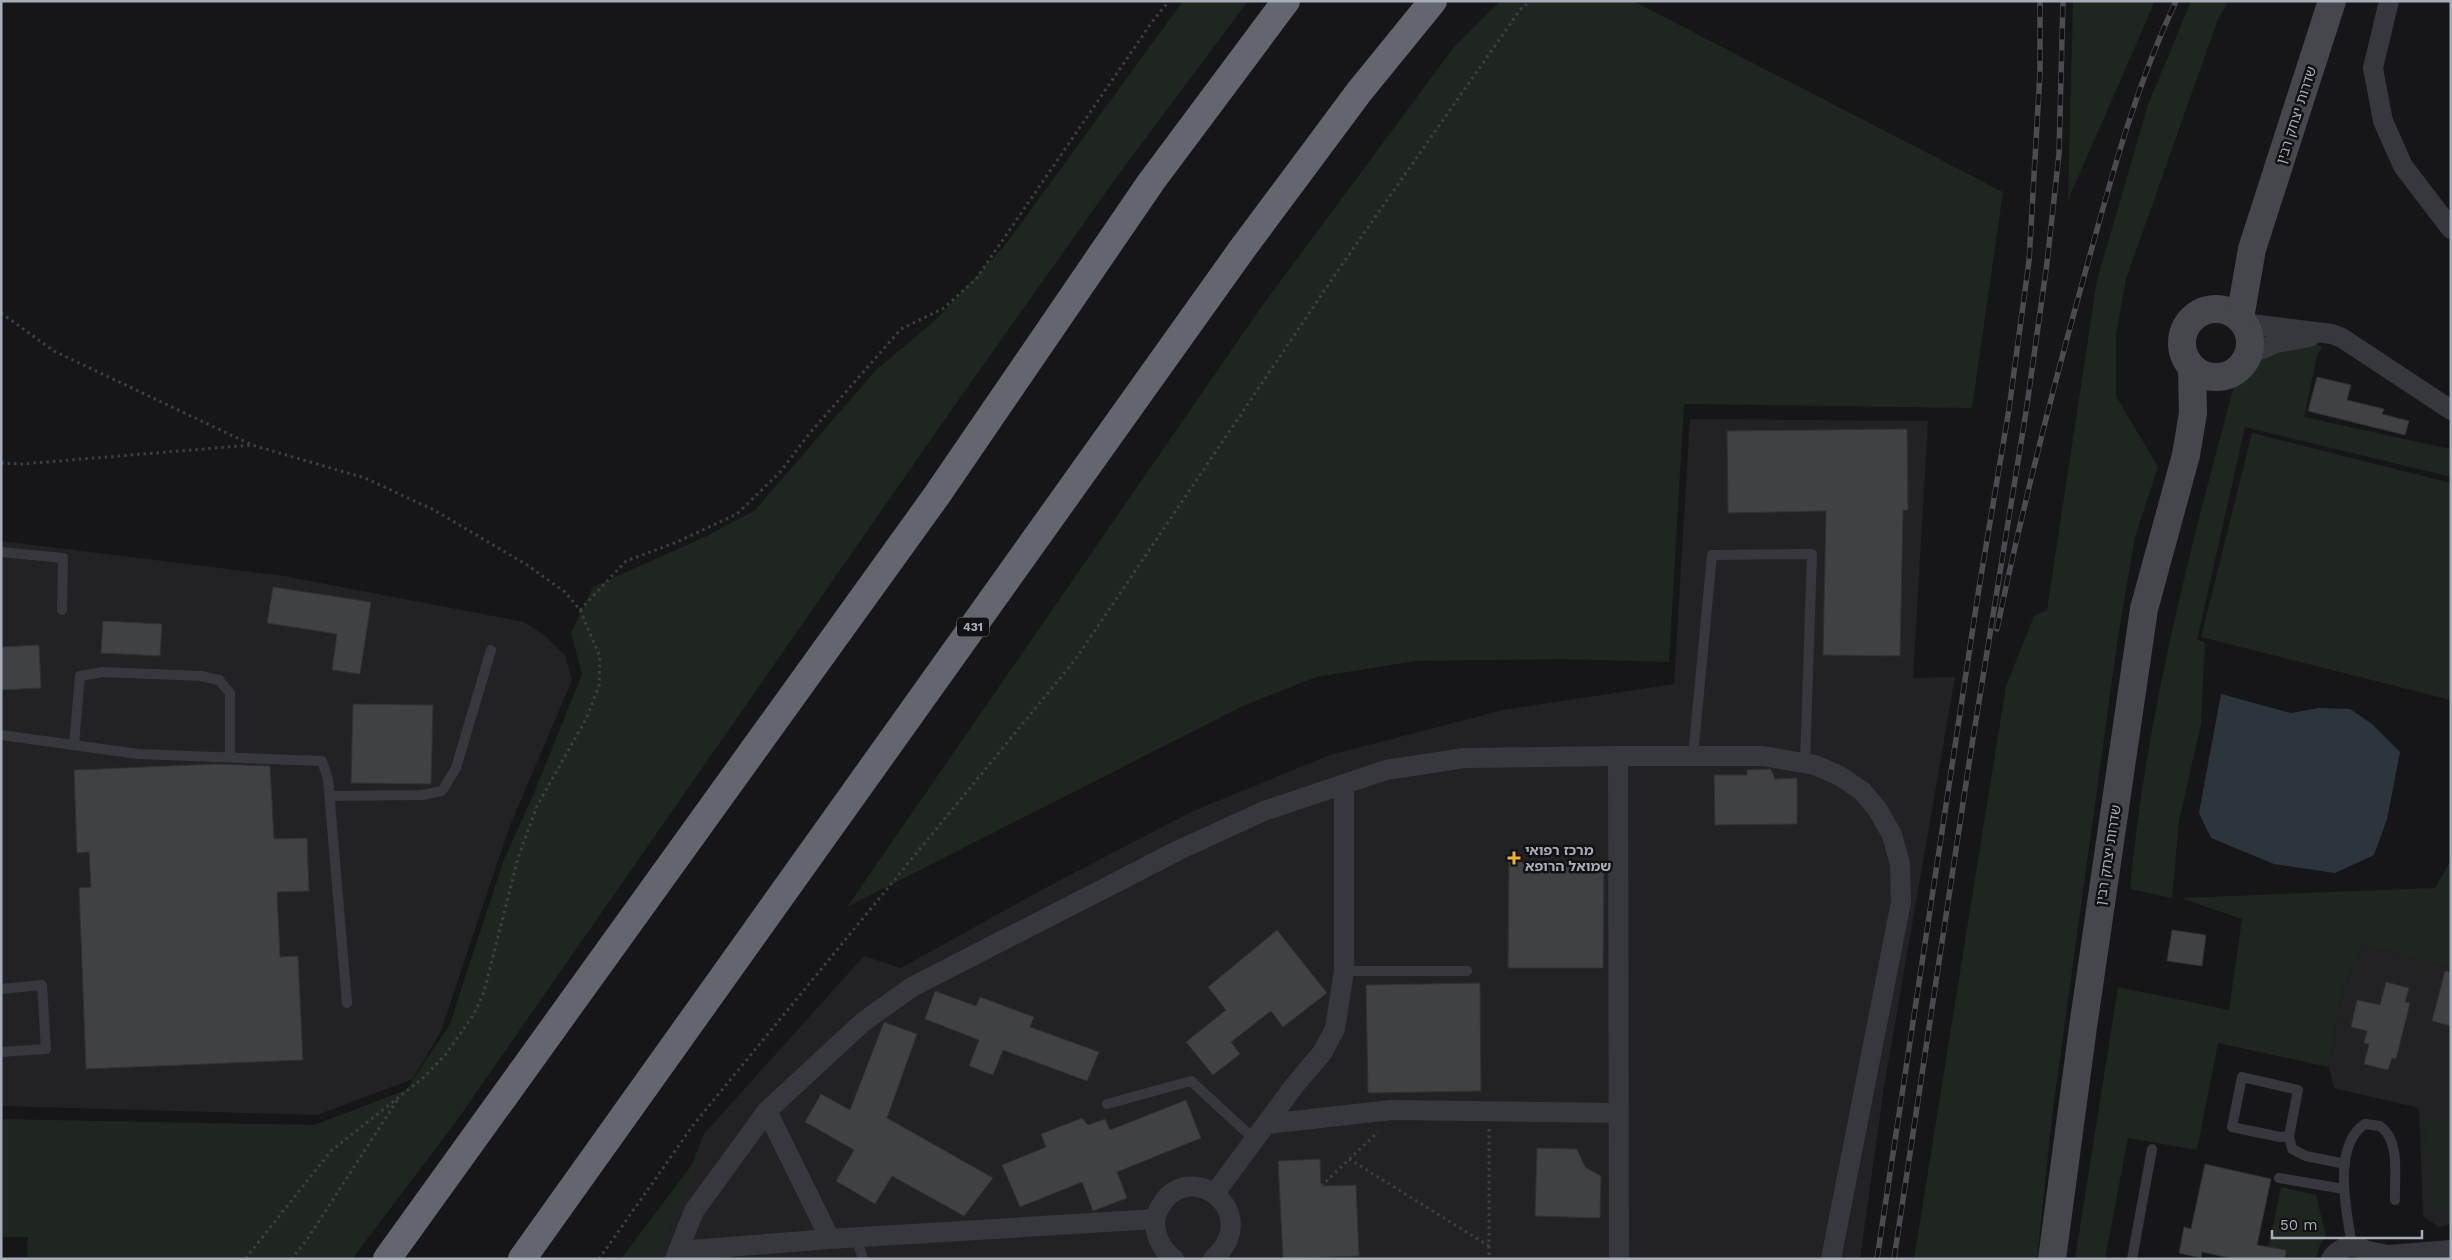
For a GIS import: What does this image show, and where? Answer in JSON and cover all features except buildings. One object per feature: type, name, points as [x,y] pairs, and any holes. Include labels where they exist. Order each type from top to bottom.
[{"type":"highway","points":[[387,1259],[937,494],[1151,182],[1286,1]]},
{"type":"highway","name":"431","points":[[522,1259],[1240,252],[1358,92],[1433,1]]},
{"type":"main road","name":"שדרות יצחק רבין","points":[[2186,455],[2203,414],[2224,376],[2234,372],[2248,355],[2248,333],[2242,321],[2248,268],[2258,228],[2332,1]]},
{"type":"main road","name":"שדרות יצחק רבין","points":[[2052,1259],[2083,1027],[2144,609],[2186,455],[2193,413],[2192,368],[2182,350],[2183,334],[2190,319],[2199,312],[2209,309],[2234,275],[2258,228]]},
{"type":"main road","points":[[2209,309],[2226,310],[2242,321]]},
{"type":"main road","points":[[2192,368],[2212,377],[2224,376]]},
{"type":"street","points":[[2390,1],[2373,68],[2383,121],[2403,166],[2451,229]]},
{"type":"street","points":[[2242,321],[2316,330],[2342,338],[2451,410]]},
{"type":"street","points":[[2248,355],[2276,343],[2294,339],[2315,336],[2342,338]]},
{"type":"street","points":[[1618,756],[1618,1259]]},
{"type":"street","points":[[1156,1219],[856,1237],[677,1255],[694,1212],[767,1111],[863,1022],[912,987],[1188,846],[1264,811],[1386,770],[1464,758],[1763,756],[1805,763],[1840,776],[1862,790],[1878,810],[1892,835],[1900,864],[1901,902],[1831,1259]]},
{"type":"street","points":[[1215,1193],[1322,1053],[1335,1029],[1344,972],[1344,784]]},
{"type":"street","points":[[1261,1132],[1401,1110],[1619,1113]]},
{"type":"street","points":[[767,1111],[830,1239]]},
{"type":"street","points":[[1174,1259],[1159,1243],[1156,1232],[1156,1219],[1160,1207],[1167,1198],[1177,1190],[1190,1187],[1203,1188],[1215,1193],[1224,1202],[1230,1213],[1232,1226],[1230,1239],[1223,1250],[1213,1259]]},
{"type":"street","points":[[2331,1259],[2340,1250],[2388,1254],[2451,1250]]},
{"type":"lane","points":[[1,552],[62,558],[62,610]]},
{"type":"lane","points":[[1693,756],[1712,555],[1812,554],[1805,763]]},
{"type":"lane","points":[[330,796],[422,795],[442,791],[456,768],[492,650]]},
{"type":"lane","points":[[74,744],[80,676],[103,672],[201,676],[219,680],[230,692],[230,756]]},
{"type":"lane","points":[[1,735],[138,754],[322,761],[328,779],[330,796],[347,1003]]},
{"type":"lane","points":[[1344,972],[1467,971]]},
{"type":"lane","points":[[1,989],[42,985],[46,1049],[1,1052]]},
{"type":"lane","points":[[2289,1136],[2280,1137],[2232,1127],[2242,1077],[2298,1090],[2289,1136],[2292,1149],[2298,1153],[2345,1164]]},
{"type":"lane","points":[[1107,1104],[1191,1081],[1261,1132]]},
{"type":"lane","points":[[2365,1252],[2344,1189],[2345,1164],[2351,1138],[2357,1129],[2365,1124],[2380,1126],[2386,1130],[2394,1147],[2395,1200]]},
{"type":"lane","points":[[2132,1259],[2152,1149]]},
{"type":"lane","points":[[2279,1178],[2344,1189]]},
{"type":"lane","points":[[856,1237],[863,1259]]},
{"type":"path","points":[[580,610],[626,561],[677,542],[737,514],[781,471],[809,434],[901,329],[944,308],[976,279],[1152,22],[1169,1]]},
{"type":"path","points":[[599,1259],[694,1124],[1075,660],[1341,266],[1520,10],[1530,1]]},
{"type":"path","points":[[1,313],[54,351],[252,445],[365,478],[434,510],[527,565],[565,592],[580,610],[600,657],[599,686],[586,718],[537,806],[518,858],[484,992],[474,1014],[446,1054],[423,1078],[331,1152],[246,1259]]},
{"type":"path","points":[[1,463],[22,464],[252,445]]},
{"type":"path","points":[[291,1259],[306,1240],[400,1096]]},
{"type":"path","points":[[1322,1186],[1401,1110]]},
{"type":"path","points":[[1489,1111],[1489,1259]]},
{"type":"path","points":[[1349,1160],[1489,1246]]},
{"type":"shaded area","points":[[1183,1],[1248,1],[1113,182],[950,412],[455,1123],[352,1259],[27,1259],[28,1237],[1,1237],[1,1119],[314,1125],[406,1090],[450,1024],[503,862],[534,793],[582,674],[571,633],[593,587],[707,536],[755,510],[876,370],[938,318],[1006,244]]},
{"type":"shaded area","points":[[1500,1],[1633,1],[2003,192],[1972,408],[1684,404],[1669,662],[1560,659],[1416,661],[1316,677],[1243,706],[847,907],[1262,306],[1454,47]]},
{"type":"shaded area","points":[[2073,1],[2155,1],[2068,200]]},
{"type":"shaded area","points":[[2191,1],[2229,1],[2218,19],[2126,279],[2116,334],[2116,396],[2158,467],[2135,537],[2118,637],[2052,1117],[2037,1259],[1914,1259],[2006,686],[2034,616],[2047,610],[2097,280],[2148,105]]},
{"type":"shaded area","points":[[2253,316],[2296,331],[2322,347],[2317,356],[2304,417],[2450,449],[2451,477],[2245,427],[2197,640],[2205,642],[2201,724],[2179,821],[2172,898],[2130,889],[2138,816],[2163,672],[2179,600]]},
{"type":"shaded area","name":"מרכז רפואי שמואל הרופא","points":[[1690,419],[1928,421],[1913,678],[1955,677],[1884,1087],[1860,1259],[654,1259],[704,1134],[864,956],[901,968],[1047,887],[1193,811],[1330,755],[1503,710],[1674,684]]},
{"type":"shaded area","points":[[2252,433],[2451,483],[2451,700],[2201,637]]},
{"type":"shaded area","points":[[1,541],[284,576],[524,622],[544,635],[565,655],[572,680],[509,828],[441,1031],[413,1079],[317,1115],[1,1106]]},
{"type":"shaded area","points":[[2221,694],[2291,713],[2319,708],[2350,709],[2372,724],[2400,752],[2387,819],[2374,855],[2335,873],[2274,864],[2211,838],[2199,813]]},
{"type":"shaded area","points":[[2451,860],[2451,968],[2363,945],[2340,996],[2329,1067],[2218,1043],[2197,1150],[2128,1138],[2105,1259],[2075,1259],[2118,987],[2229,1010],[2242,919],[2181,898],[2435,888]]},
{"type":"shaded area","points":[[2363,945],[2451,968],[2451,1225],[2439,1227],[2423,1216],[2419,1108],[2334,1088],[2329,1067],[2340,996]]},
{"type":"shaded area","points":[[2451,1121],[2451,1211],[2434,1212],[2426,1123]]},
{"type":"shaded area","points":[[706,1146],[655,1259],[621,1259]]},
{"type":"shaded area","points":[[2281,1187],[2316,1195],[2326,1236],[2320,1245],[2316,1259],[2266,1259]]},
{"type":"railway","points":[[1877,1259],[1979,588],[2009,409],[2029,261],[2040,73],[2040,1]]},
{"type":"railway","points":[[1894,1259],[1970,757],[2026,412],[2047,263],[2059,154],[2063,1]]},
{"type":"railway","points":[[1997,629],[2038,451],[2104,203],[2136,101],[2161,34],[2176,1]]},
{"type":"place","name":"מרכז רפואי שמואל הרופא","points":[[1514,858]]}]
